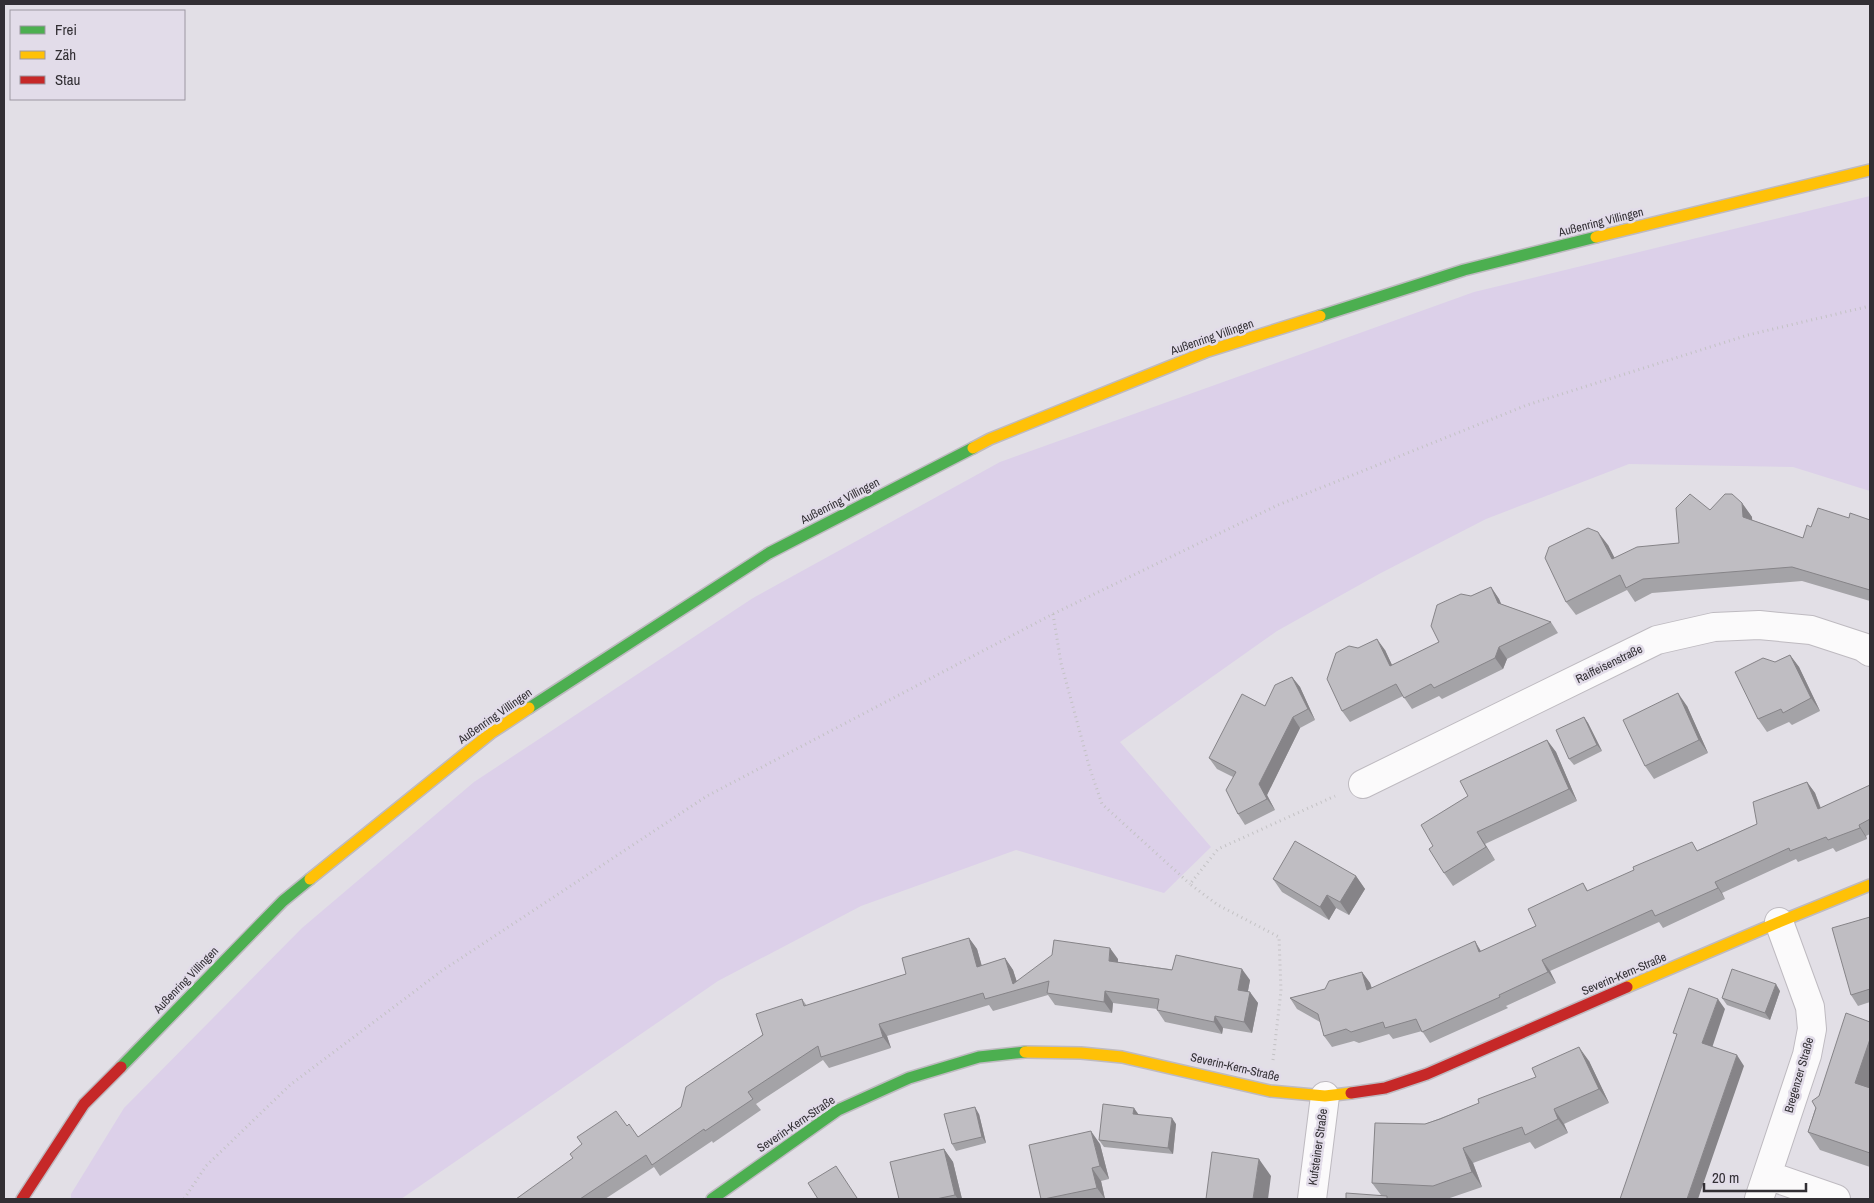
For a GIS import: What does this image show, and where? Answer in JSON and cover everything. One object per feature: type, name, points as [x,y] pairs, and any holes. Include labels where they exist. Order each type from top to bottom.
[{"type":"street","name":"Außenring Villingen","points":[[22,1199],[84,1104],[283,901],[491,733],[769,553],[990,439],[1208,351],[1464,270],[1870,170]]},
{"type":"street","name":"Raiffeisenstraße","points":[[1363,784],[1657,640],[1714,627],[1759,625],[1811,630],[1863,647],[1870,652]]},
{"type":"street","name":"Severin-Kern-Straße","points":[[712,1199],[838,1110],[909,1078],[979,1056],[1029,1050],[1097,1054],[1122,1057],[1193,1072],[1270,1091],[1325,1096],[1385,1088],[1427,1074],[1779,922],[1870,885]]},
{"type":"street","name":"Bregenzer Straße","points":[[1763,1187],[1807,1056],[1812,1029],[1810,1008],[1779,922]]},
{"type":"street","name":"Kufsteiner Straße","points":[[1312,1199],[1325,1096]]},
{"type":"street","points":[[1763,1187],[1836,1199]]},
{"type":"path","points":[[184,1199],[206,1166],[290,1085],[443,970],[707,796],[1053,614],[1278,505],[1528,405],[1748,335],[1870,306]]},
{"type":"path","points":[[1053,614],[1061,663],[1090,769],[1102,804],[1190,884],[1218,905],[1279,937],[1281,991],[1273,1064]]},
{"type":"path","points":[[1190,884],[1218,848],[1363,784]]},
{"type":"shaded area","points":[[1870,196],[1870,491],[1793,467],[1629,464],[1486,519],[1379,574],[1277,631],[1120,742],[1211,847],[1164,893],[1016,850],[861,906],[718,981],[401,1199],[71,1199],[71,1194],[124,1108],[302,928],[474,782],[753,598],[1000,462],[1474,292]]},
{"type":"building","points":[[1690,494],[1710,510],[1725,494],[1732,494],[1742,503],[1743,517],[1803,538],[1807,525],[1811,527],[1818,508],[1849,518],[1850,513],[1870,520],[1870,590],[1792,567],[1643,579],[1626,588],[1620,575],[1566,602],[1545,558],[1549,547],[1588,528],[1598,532],[1612,559],[1637,547],[1679,543],[1676,508]]},
{"type":"building","points":[[1491,587],[1498,603],[1551,622],[1499,647],[1495,658],[1434,688],[1431,684],[1404,698],[1396,684],[1342,711],[1327,679],[1336,653],[1349,646],[1358,648],[1377,639],[1390,666],[1439,642],[1431,626],[1437,605],[1461,594],[1471,596]]},
{"type":"building","points":[[1790,655],[1811,698],[1783,713],[1781,709],[1758,719],[1735,672],[1763,658],[1775,662]]},
{"type":"building","points":[[1292,677],[1308,709],[1293,717],[1259,784],[1267,799],[1238,814],[1226,790],[1236,772],[1209,758],[1242,694],[1265,706],[1275,685]]},
{"type":"building","points":[[1678,693],[1699,740],[1645,766],[1623,720]]},
{"type":"building","points":[[1584,717],[1597,745],[1569,759],[1556,730]]},
{"type":"building","points":[[1547,740],[1569,789],[1477,832],[1486,847],[1444,873],[1429,849],[1433,846],[1421,825],[1468,796],[1460,781]]},
{"type":"building","points":[[1807,782],[1818,809],[1870,785],[1870,819],[1859,825],[1860,828],[1828,840],[1826,837],[1790,851],[1789,848],[1715,882],[1718,888],[1655,916],[1652,910],[1542,960],[1548,972],[1499,995],[1500,997],[1422,1032],[1416,1019],[1385,1028],[1383,1022],[1351,1032],[1346,1029],[1324,1036],[1318,1014],[1290,998],[1325,989],[1329,981],[1362,972],[1367,990],[1475,941],[1479,952],[1536,926],[1528,909],[1583,883],[1587,891],[1634,870],[1633,867],[1692,842],[1697,851],[1757,824],[1753,802]]},
{"type":"building","points":[[1295,841],[1356,876],[1340,902],[1327,895],[1320,907],[1273,879]]},
{"type":"building","points":[[1870,917],[1870,989],[1851,995],[1832,928]]},
{"type":"building","points":[[969,938],[977,967],[1005,958],[1013,984],[1052,955],[1054,940],[1110,948],[1109,961],[1172,970],[1176,955],[1242,969],[1238,990],[1250,992],[1244,1022],[1215,1016],[1214,1022],[1157,1010],[1159,999],[1105,991],[1104,1002],[1047,993],[1049,981],[985,999],[983,993],[879,1024],[883,1037],[821,1057],[818,1046],[748,1092],[753,1099],[705,1131],[704,1129],[652,1165],[646,1155],[580,1199],[516,1199],[573,1158],[570,1154],[582,1144],[577,1137],[616,1111],[627,1126],[629,1124],[638,1137],[681,1107],[686,1087],[763,1035],[756,1014],[802,999],[804,1006],[906,974],[902,958]]},
{"type":"building","points":[[1732,969],[1776,984],[1765,1013],[1722,998]]},
{"type":"building","points":[[1689,988],[1718,999],[1702,1043],[1737,1055],[1687,1199],[1620,1199],[1677,1034],[1673,1033]]},
{"type":"building","points":[[1846,1013],[1870,1022],[1870,1039],[1855,1083],[1870,1088],[1870,1153],[1808,1132],[1816,1108],[1812,1101],[1819,1096]]},
{"type":"building","points":[[1579,1047],[1599,1089],[1554,1109],[1558,1119],[1525,1135],[1522,1127],[1463,1148],[1472,1172],[1433,1186],[1372,1183],[1375,1123],[1425,1124],[1440,1119],[1479,1103],[1478,1099],[1536,1077],[1532,1068]]},
{"type":"building","points":[[1103,1104],[1134,1108],[1133,1114],[1172,1118],[1168,1148],[1099,1140]]},
{"type":"building","points":[[975,1107],[982,1137],[952,1144],[944,1114]]},
{"type":"building","points":[[1091,1131],[1100,1166],[1092,1168],[1097,1188],[1041,1199],[1029,1145]]},
{"type":"building","points":[[944,1149],[955,1195],[936,1199],[899,1199],[890,1162]]},
{"type":"building","points":[[1212,1152],[1259,1159],[1253,1199],[1206,1199]]},
{"type":"building","points":[[836,1166],[857,1198],[818,1199],[808,1183]]},
{"type":"building","points":[[1346,1193],[1387,1196],[1387,1199],[1346,1199]]},
{"type":"traffic: fast","points":[[1320,316],[1464,270],[1596,237]]},
{"type":"traffic: fast","points":[[529,708],[769,553],[973,448]]},
{"type":"traffic: fast","points":[[121,1067],[283,901],[310,879]]},
{"type":"traffic: fast","points":[[712,1199],[838,1110],[909,1078],[979,1057],[1025,1052]]},
{"type":"traffic: slow","points":[[1596,237],[1870,170]]},
{"type":"traffic: slow","points":[[973,448],[990,439],[1208,351],[1320,316]]},
{"type":"traffic: slow","points":[[310,879],[491,733],[529,708]]},
{"type":"traffic: slow","points":[[1627,987],[1870,885]]},
{"type":"traffic: slow","points":[[1025,1052],[1081,1053],[1122,1057],[1270,1091],[1325,1096],[1351,1093]]},
{"type":"traffic: jam","points":[[1351,1093],[1385,1088],[1427,1074],[1627,987]]},
{"type":"traffic: jam","points":[[22,1199],[84,1104],[121,1067]]}]
